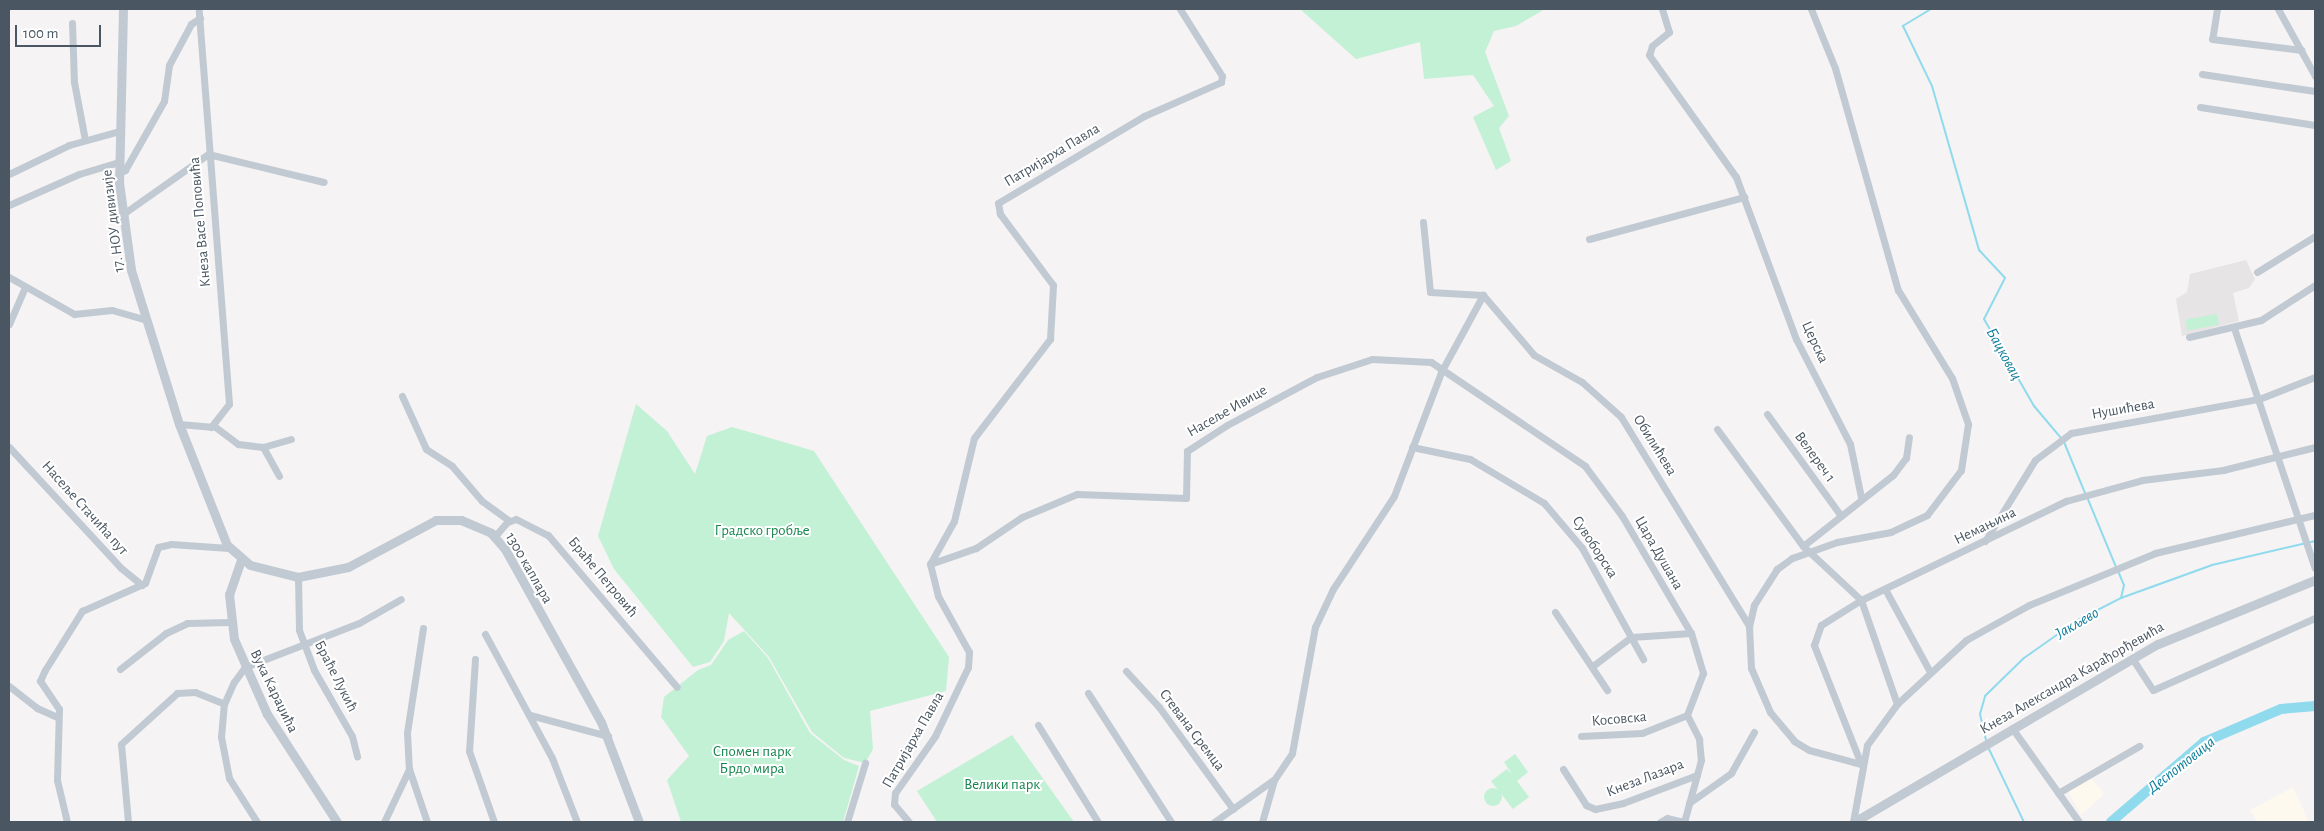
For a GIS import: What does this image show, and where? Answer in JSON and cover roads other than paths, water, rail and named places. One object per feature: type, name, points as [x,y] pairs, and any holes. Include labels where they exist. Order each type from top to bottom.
[{"type":"street","name":"17. НОУ дивизије","points":[[123,9],[119,131],[119,173],[123,214],[146,320],[179,424],[229,548]]},
{"type":"street","name":"Патријарха Павла","points":[[909,822],[894,804],[895,793],[934,736],[968,667],[969,652],[938,596],[930,564],[954,522],[974,438],[1050,340],[1053,285],[1000,214],[998,203],[1144,116],[1221,82],[1222,76],[1180,9]]},
{"type":"street","name":"Церска","points":[[1662,9],[1669,32],[1652,46],[1649,56],[1726,160],[1744,197],[1796,338],[1850,444],[1861,497]]},
{"type":"street","points":[[1804,548],[1891,532],[1927,515],[1961,470],[1968,437],[1960,394],[1898,290],[1835,68],[1811,9]]},
{"type":"street","points":[[2217,9],[2212,39],[2301,50]]},
{"type":"street","points":[[2278,9],[2315,76]]},
{"type":"street","name":"Кнеза Васе Поповића","points":[[119,173],[124,170],[164,100],[169,65],[191,24],[200,15],[208,154],[229,404],[214,426]]},
{"type":"street","points":[[72,23],[74,82],[85,140]]},
{"type":"street","points":[[2202,74],[2315,91]]},
{"type":"street","points":[[2200,107],[2315,125]]},
{"type":"street","points":[[9,174],[85,140],[119,131]]},
{"type":"street","points":[[123,214],[208,154],[324,182]]},
{"type":"street","points":[[9,205],[79,174],[119,162]]},
{"type":"street","points":[[1589,239],[1744,197]]},
{"type":"street","points":[[1262,822],[1274,780],[1292,753],[1315,627],[1333,589],[1394,496],[1441,372],[1483,294],[1430,292],[1423,222]]},
{"type":"street","points":[[2257,272],[2315,236]]},
{"type":"street","points":[[9,277],[81,316],[112,310],[146,320]]},
{"type":"street","points":[[2189,337],[2234,328],[2278,312],[2315,285]]},
{"type":"street","points":[[9,324],[25,287]]},
{"type":"street","name":"Обилићева","points":[[1483,294],[1534,356],[1582,382],[1621,416],[1749,626]]},
{"type":"street","points":[[2234,328],[2315,568]]},
{"type":"street","name":"Насеље Ивице","points":[[930,564],[976,548],[1022,517],[1077,494],[1186,498],[1187,451],[1318,377],[1372,359],[1431,362],[1441,372]]},
{"type":"street","name":"Цара Душана","points":[[1441,372],[1541,433],[1585,466],[1618,510],[1691,633],[1703,673],[1687,715]]},
{"type":"street","name":"Нушићева","points":[[1985,541],[2024,474],[2061,438],[2259,399],[2315,377]]},
{"type":"street","name":"1300 каплара","points":[[402,396],[422,444],[510,521]]},
{"type":"street","name":"Велереч 1","points":[[1767,414],[1841,516]]},
{"type":"street","points":[[179,424],[203,429],[214,426],[233,442],[263,447],[291,439]]},
{"type":"street","points":[[1717,429],[1804,548],[1861,600],[1897,704]]},
{"type":"street","points":[[1861,764],[1794,741],[1770,712],[1751,668],[1749,626],[1764,586],[1777,569],[1902,464],[1908,436]]},
{"type":"street","name":"Сувоборска","points":[[1412,446],[1470,459],[1544,503],[1582,548],[1643,659]]},
{"type":"street","name":"Немањина","points":[[1861,764],[1814,645],[1821,625],[1861,600],[1985,541],[2086,496],[2142,480],[2278,459],[2315,446]]},
{"type":"street","name":"Насеље Стачића пут","points":[[9,447],[120,568],[142,585]]},
{"type":"street","points":[[263,447],[279,476]]},
{"type":"street","points":[[1853,822],[1861,764],[1866,745],[1897,704],[1966,640],[2028,604],[2164,551],[2315,515]]},
{"type":"street","name":"1300 каплара","points":[[229,548],[241,560],[273,574],[298,577],[348,566],[440,519],[466,521],[495,536],[608,736],[639,822]]},
{"type":"street","points":[[495,536],[510,521]]},
{"type":"street","name":"Браће Петровић","points":[[510,521],[532,524],[558,544],[677,687]]},
{"type":"street","points":[[67,822],[57,780],[57,717],[59,709],[40,681],[76,617],[96,601],[142,585],[151,572],[154,551],[163,544],[229,548]]},
{"type":"street","name":"Вука Караџића","points":[[241,560],[228,594],[230,622],[245,667],[283,740],[337,822]]},
{"type":"street","name":"Браће Лукић","points":[[298,577],[297,618],[305,646],[352,736],[357,756]]},
{"type":"street","name":"Кнеза Александра Карађорђевића","points":[[1853,822],[2132,658],[2216,617],[2315,580]]},
{"type":"street","points":[[1885,589],[1930,672]]},
{"type":"street","points":[[257,822],[229,778],[221,737],[224,704],[245,667],[305,646],[401,599]]},
{"type":"street","points":[[1556,612],[1594,665],[1608,690]]},
{"type":"street","points":[[2132,658],[2154,690],[2315,618]]},
{"type":"street","points":[[120,669],[166,633],[186,623],[230,622]]},
{"type":"street","points":[[423,628],[409,699],[408,769],[426,822]]},
{"type":"street","points":[[1594,665],[1631,637],[1691,633]]},
{"type":"street","points":[[485,634],[530,714],[576,822]]},
{"type":"street","points":[[475,659],[469,751],[494,822]]},
{"type":"street","name":"Стевана Сремца","points":[[1126,671],[1159,707],[1233,809]]},
{"type":"street","points":[[9,686],[37,708],[57,717]]},
{"type":"street","points":[[128,822],[121,744],[177,694],[196,692],[224,704]]},
{"type":"street","points":[[1088,692],[1171,822]]},
{"type":"street","points":[[530,714],[608,736]]},
{"type":"street","points":[[1660,822],[1667,818],[1684,822],[1697,774],[1702,748],[1687,715]]},
{"type":"street","name":"Косовска","points":[[1581,736],[1642,733],[1687,715]]},
{"type":"street","points":[[1038,726],[1098,822]]},
{"type":"street","points":[[2012,728],[2078,822]]},
{"type":"street","points":[[1689,803],[1731,773],[1754,732]]},
{"type":"street","points":[[2058,793],[2139,746]]},
{"type":"street","points":[[847,822],[865,763]]},
{"type":"street","points":[[384,822],[408,769]]},
{"type":"street","name":"Кнеза Лазара","points":[[1563,769],[1586,805],[1595,809],[1623,803],[1697,774]]},
{"type":"street","points":[[1214,822],[1274,780]]},
{"type":"waterway","name":"Бацковац","points":[[1931,9],[1903,26],[1932,86],[1979,250],[2005,278],[1984,319],[2034,406],[2061,438]]},
{"type":"waterway","name":"Бацковац","points":[[2064,442],[2085,493]]},
{"type":"waterway","name":"Бацковац","points":[[2087,497],[2116,567]]},
{"type":"waterway","name":"Јакљево","points":[[1986,740],[1980,714],[1985,696],[2024,658],[2078,620],[2121,598],[2212,565],[2315,541]]},
{"type":"waterway","name":"Бацковац","points":[[2118,571],[2124,585],[2121,598]]},
{"type":"waterway","name":"Деспотовица","points":[[2111,822],[2204,742],[2281,709],[2315,706]]},
{"type":"waterway","name":"Јакљево","points":[[1988,747],[2024,822]]},
{"type":"park label","name":"Градско гробље","points":[[762,531]]},
{"type":"park label","name":"Спомен парк Брдо мира","points":[[752,760]]},
{"type":"park label","name":"Велики парк","points":[[1002,785]]}]
